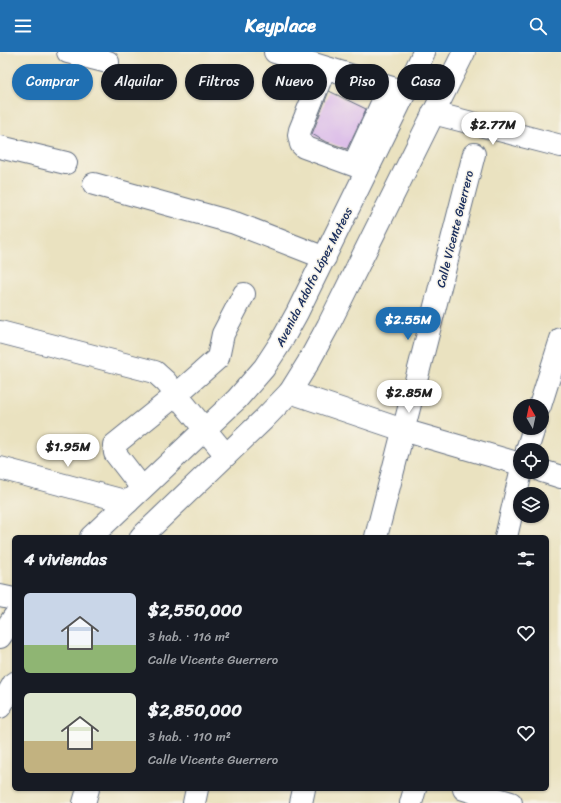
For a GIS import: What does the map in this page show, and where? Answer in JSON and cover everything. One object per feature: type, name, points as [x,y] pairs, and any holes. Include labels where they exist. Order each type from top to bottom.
[{"type":"street","points":[[68,52],[108,62]]},
{"type":"street","points":[[275,52],[302,64]]},
{"type":"street","name":"Avenida Adolfo López Mateos","points":[[93,535],[237,399],[264,368],[281,342],[325,258],[360,167],[395,95],[424,52]]},
{"type":"street","points":[[143,535],[263,420],[290,392],[328,326],[464,52]]},
{"type":"street","points":[[327,74],[395,95]]},
{"type":"street","points":[[312,100],[300,130],[299,135],[301,144],[304,147],[360,167]]},
{"type":"street","points":[[433,113],[560,143]]},
{"type":"street","points":[[0,147],[66,163]]},
{"type":"street","name":"Calle Vicente Guerrero","points":[[377,535],[474,154]]},
{"type":"street","points":[[94,184],[235,222],[325,258]]},
{"type":"street","points":[[135,495],[115,453],[114,445],[176,395],[218,358],[223,334],[244,294]]},
{"type":"street","points":[[0,332],[151,370],[159,375],[226,455]]},
{"type":"street","points":[[542,399],[561,339]]},
{"type":"street","points":[[290,392],[403,430],[513,462]]},
{"type":"street","points":[[0,468],[135,495]]},
{"type":"street","points":[[549,473],[561,477]]},
{"type":"street","points":[[506,535],[519,479]]},
{"type":"street","points":[[0,596],[12,599]]},
{"type":"street","points":[[0,637],[12,621]]},
{"type":"street","points":[[0,707],[12,686]]},
{"type":"street","points":[[84,803],[87,791]]},
{"type":"street","points":[[194,803],[197,791]]},
{"type":"street","points":[[301,803],[304,791]]},
{"type":"street","points":[[411,803],[414,791]]},
{"type":"street","points":[[471,791],[511,803]]},
{"type":"building","points":[[329,91],[335,94],[335,100],[348,100],[366,109],[347,149],[324,141],[312,134],[325,100],[327,100]]}]
